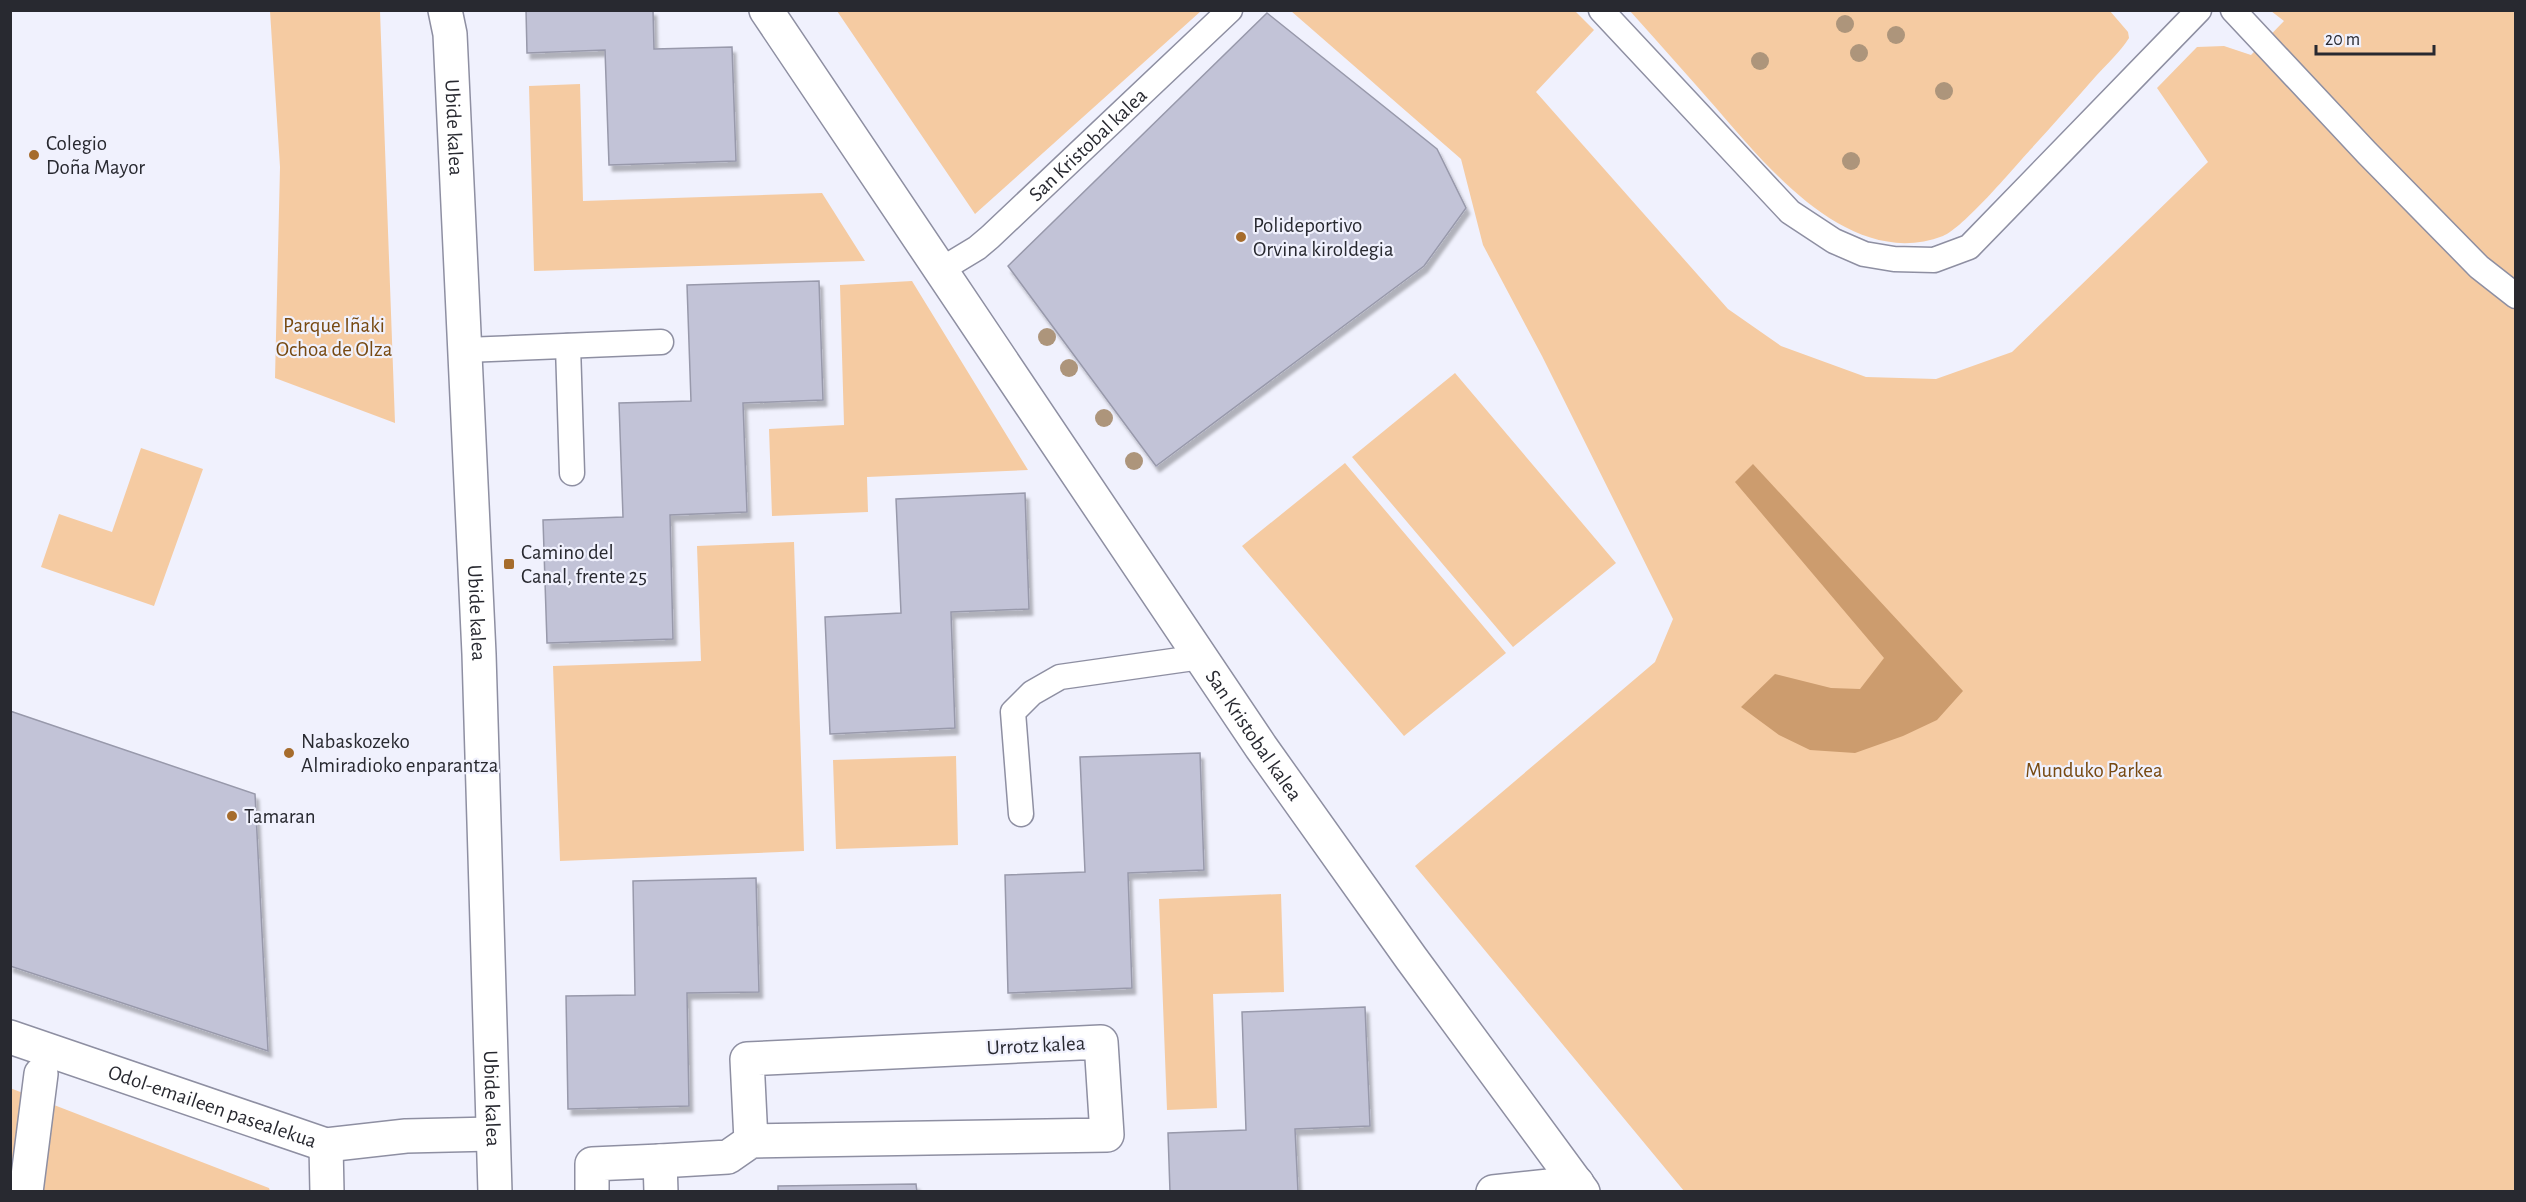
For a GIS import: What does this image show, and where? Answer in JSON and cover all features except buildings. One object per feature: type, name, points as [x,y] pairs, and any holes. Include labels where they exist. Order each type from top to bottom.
[{"type":"street","name":"San Kristobal kalea","points":[[766,10],[1261,747],[1411,958],[1580,1187]]},
{"type":"street","name":"Ubide kalea","points":[[450,18],[478,643],[495,1191]]},
{"type":"street","name":"Odol-emaileen pasealekua","points":[[10,1037],[326,1145],[406,1136],[492,1134]]},
{"type":"street","name":"Urrotz kalea","points":[[1101,1042],[1107,1135],[751,1141],[747,1059],[1101,1042]]},
{"type":"street","points":[[26,1191],[41,1074]]},
{"type":"street","points":[[592,1191],[592,1164],[661,1176],[728,1157],[751,1141]]},
{"type":"street","points":[[326,1145],[327,1191]]},
{"type":"street","points":[[1493,1191],[1580,1187]]},
{"type":"lane","name":"San Kristobal kalea","points":[[939,270],[977,248],[990,237],[1230,10]]},
{"type":"lane","points":[[1601,10],[1790,212],[1834,241],[1864,254],[1894,259],[1934,260],[1969,247],[2199,10]]},
{"type":"lane","points":[[2234,10],[2367,153],[2479,267],[2516,296]]},
{"type":"lane","points":[[465,350],[661,342]]},
{"type":"lane","points":[[568,346],[572,473]]},
{"type":"lane","points":[[1021,814],[1013,712],[1032,693],[1060,677],[1201,657]]},
{"type":"green space","name":"Parque Iñaki Ochoa de Olza","points":[[270,11],[380,11],[395,423],[275,378],[280,167]]},
{"type":"green space","points":[[837,11],[1201,11],[975,214]]},
{"type":"green space","name":"Munduko Parkea","points":[[1291,11],[1575,11],[1594,30],[1536,92],[1728,309],[1781,346],[1866,377],[1936,379],[2012,352],[2208,162],[2157,88],[2197,47],[2224,46],[2251,55],[2284,21],[2271,11],[2515,11],[2515,1191],[1684,1191],[1415,866],[1655,662],[1673,619],[1542,356],[1483,245],[1461,159]]},
{"type":"green space","points":[[1630,11],[2110,11],[2128,32],[2129,38],[2118,53],[1963,222],[1943,236],[1909,243],[1876,239],[1845,227],[1815,208],[1787,185],[1761,159]]},
{"type":"green space","points":[[580,84],[583,201],[822,193],[865,261],[534,271],[529,86]]},
{"type":"green space","points":[[912,281],[1028,470],[867,477],[868,512],[772,516],[769,429],[844,425],[840,285]]},
{"type":"green space","points":[[1455,373],[1616,563],[1513,647],[1352,457]]},
{"type":"green space","points":[[141,448],[203,469],[154,606],[41,567],[59,514],[112,532]]},
{"type":"green space","points":[[1345,463],[1506,653],[1404,736],[1242,546]]},
{"type":"green space","points":[[794,542],[804,851],[560,861],[553,666],[701,661],[697,546]]},
{"type":"green space","points":[[956,756],[958,845],[836,849],[833,760]]},
{"type":"green space","points":[[1281,894],[1284,992],[1213,994],[1217,1108],[1167,1110],[1159,899]]},
{"type":"green space","points":[[10,1088],[269,1188],[270,1191],[11,1191]]},
{"type":"shaded area","points":[[1753,464],[1963,691],[1937,720],[1903,736],[1855,753],[1810,750],[1779,735],[1741,707],[1775,674],[1831,688],[1860,689],[1884,658],[1735,482]]},
{"type":"place","name":"Colegio Doña Mayor","points":[[34,155]]},
{"type":"place","name":"Polideportivo Orvina kiroldegia","points":[[1241,237]]},
{"type":"place","name":"Camino del Canal, frente 25","points":[[509,564]]},
{"type":"place","name":"Nabaskozeko Almiradioko enparantza","points":[[289,753]]},
{"type":"place","name":"Tamaran","points":[[232,816]]}]
